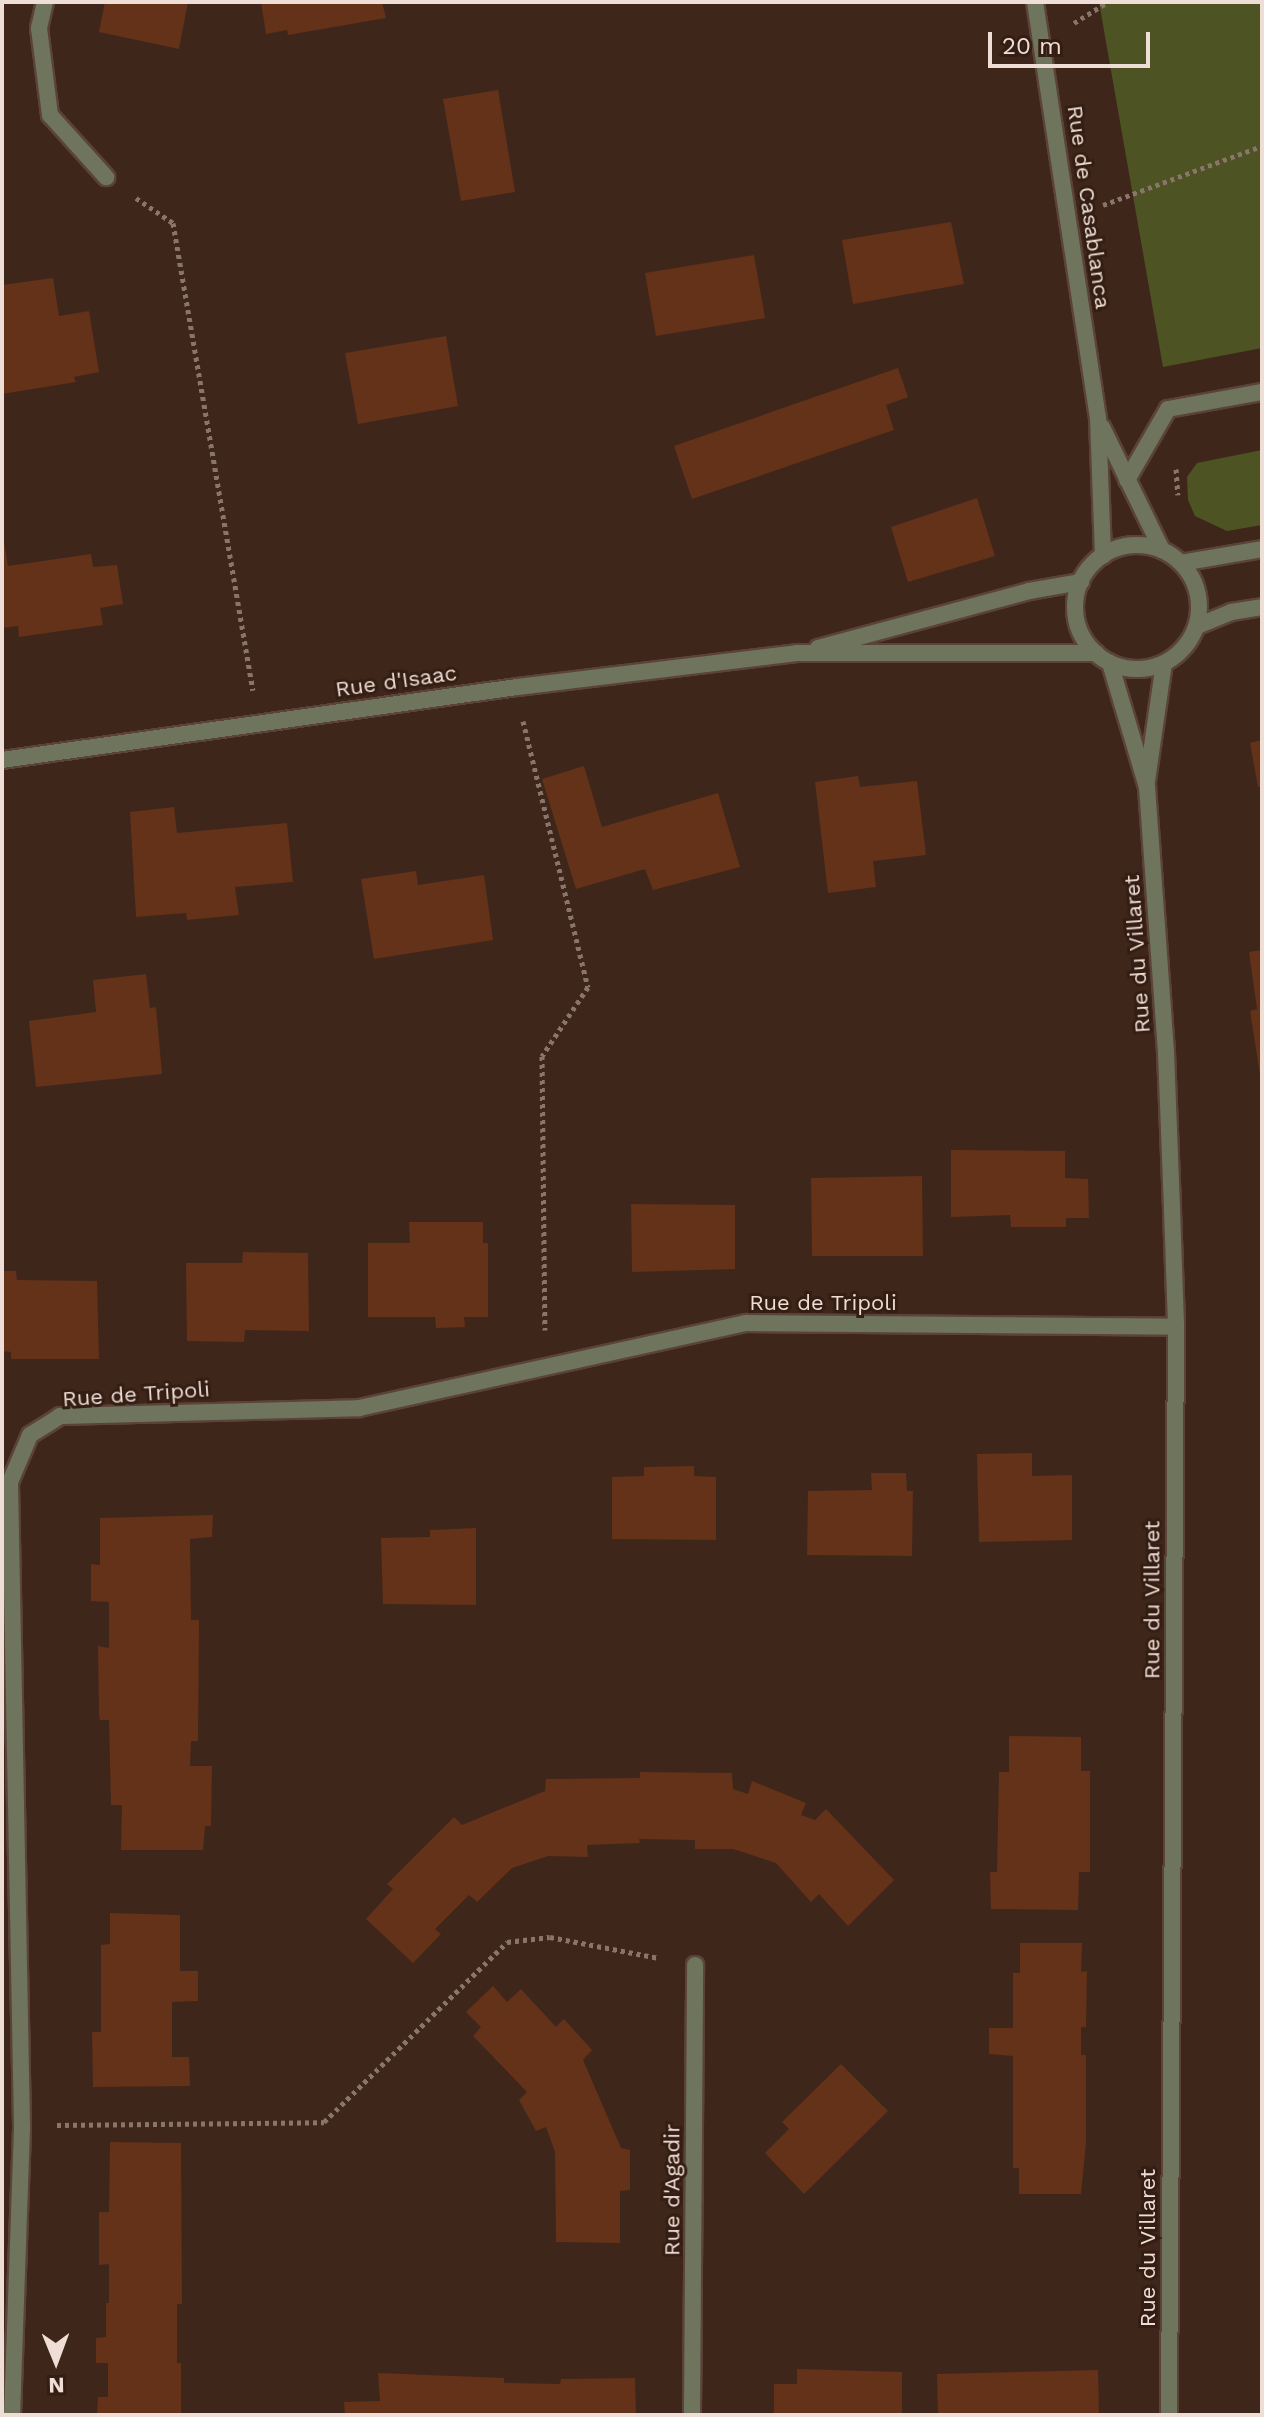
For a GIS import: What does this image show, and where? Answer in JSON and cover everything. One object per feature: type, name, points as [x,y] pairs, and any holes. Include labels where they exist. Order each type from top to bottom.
[{"type":"street","points":[[45,2],[39,28],[50,115],[106,177]]},
{"type":"street","name":"Rue de Casablanca","points":[[1035,2],[1098,418],[1103,556]]},
{"type":"street","points":[[1127,480],[1168,409],[1262,392]]},
{"type":"street","name":"Rue de Casablanca","points":[[1098,418],[1162,550]]},
{"type":"street","points":[[1142,545],[1162,550],[1181,563],[1198,593],[1197,626],[1190,642],[1164,663],[1146,669],[1110,663],[1086,642],[1076,613],[1081,582],[1103,556],[1121,547],[1142,545]]},
{"type":"street","points":[[1181,563],[1262,549]]},
{"type":"street","name":"Rue d'Isaac","points":[[797,653],[1029,591],[1081,582]]},
{"type":"street","points":[[1197,626],[1231,612],[1262,607]]},
{"type":"street","name":"Rue d'Isaac","points":[[2,760],[517,687],[797,653],[1096,653]]},
{"type":"street","name":"Rue du Villaret","points":[[1110,663],[1147,787]]},
{"type":"street","name":"Rue du Villaret","points":[[1164,663],[1147,787],[1166,1052],[1176,1327],[1169,2415]]},
{"type":"street","name":"Rue de Tripoli","points":[[12,2415],[22,2126],[10,1482],[30,1435],[60,1416],[359,1408],[746,1323],[1176,1327]]},
{"type":"street","name":"Rue d'Agadir","points":[[692,2415],[695,1965]]},
{"type":"path","points":[[1069,218],[1262,146]]},
{"type":"path","points":[[106,177],[173,223],[259,722]]},
{"type":"path","points":[[1144,513],[1179,508],[1175,455]]},
{"type":"path","points":[[517,687],[535,782],[588,987],[542,1056],[545,1367]]},
{"type":"path","points":[[22,2126],[324,2122],[507,1942],[550,1937],[695,1965]]},
{"type":"green space","points":[[1099,2],[1262,2],[1262,348],[1163,367]]},
{"type":"green space","points":[[1262,450],[1262,525],[1227,531],[1195,516],[1188,500],[1187,477],[1197,463]]},
{"type":"building","points":[[105,2],[188,2],[179,49],[99,32]]},
{"type":"building","points":[[261,2],[382,2],[386,18],[288,35],[287,30],[266,34]]},
{"type":"building","points":[[498,90],[515,192],[461,201],[443,99]]},
{"type":"building","points":[[951,222],[964,284],[853,304],[842,240]]},
{"type":"building","points":[[754,255],[765,318],[656,336],[645,273]]},
{"type":"building","points":[[53,278],[59,316],[89,311],[99,372],[74,377],[76,382],[2,394],[2,285]]},
{"type":"building","points":[[446,336],[458,406],[358,424],[345,353]]},
{"type":"building","points":[[898,368],[908,397],[886,405],[894,430],[692,499],[674,446]]},
{"type":"building","points":[[977,498],[995,556],[908,582],[891,527]]},
{"type":"building","points":[[4,542],[8,566],[91,554],[93,567],[117,565],[123,604],[100,608],[103,625],[19,637],[18,626],[2,628]]},
{"type":"building","points":[[1262,740],[1262,787],[1258,787],[1250,743]]},
{"type":"building","points":[[584,766],[602,827],[718,793],[740,867],[653,890],[645,869],[576,889],[542,779]]},
{"type":"building","points":[[858,776],[860,787],[917,781],[926,855],[873,861],[876,887],[828,893],[815,782]]},
{"type":"building","points":[[174,807],[177,833],[287,823],[293,882],[235,887],[239,915],[187,920],[186,913],[136,917],[130,812]]},
{"type":"building","points":[[416,871],[418,885],[484,875],[493,940],[374,959],[361,879]]},
{"type":"building","points":[[1262,950],[1260,1075],[1250,1011],[1257,1009],[1249,952]]},
{"type":"building","points":[[146,974],[150,1008],[156,1007],[162,1074],[36,1087],[29,1021],[96,1012],[93,980]]},
{"type":"building","points":[[951,1150],[1065,1151],[1065,1178],[1088,1179],[1089,1218],[1066,1218],[1066,1227],[1011,1227],[1010,1215],[951,1217]]},
{"type":"building","points":[[922,1176],[923,1256],[812,1256],[811,1178]]},
{"type":"building","points":[[631,1204],[735,1205],[735,1269],[632,1272]]},
{"type":"building","points":[[409,1222],[483,1222],[483,1243],[488,1243],[488,1317],[464,1317],[465,1327],[436,1328],[435,1317],[368,1317],[368,1243],[410,1243]]},
{"type":"building","points":[[243,1252],[308,1253],[309,1331],[245,1330],[244,1342],[187,1341],[186,1263],[242,1263]]},
{"type":"building","points":[[2,1271],[16,1271],[17,1280],[97,1281],[99,1359],[11,1359],[11,1352],[2,1351]]},
{"type":"building","points":[[1032,1453],[1032,1476],[1072,1475],[1072,1540],[979,1542],[977,1454]]},
{"type":"building","points":[[694,1466],[694,1476],[716,1477],[716,1540],[612,1539],[612,1477],[644,1476],[644,1467]]},
{"type":"building","points":[[871,1473],[906,1473],[907,1491],[913,1491],[912,1556],[807,1555],[808,1491],[872,1490]]},
{"type":"building","points":[[213,1515],[212,1537],[190,1539],[191,1620],[199,1620],[198,1741],[191,1741],[190,1766],[212,1766],[211,1826],[205,1826],[203,1850],[121,1850],[122,1805],[111,1805],[109,1720],[100,1720],[99,1715],[98,1646],[109,1648],[109,1602],[91,1601],[91,1564],[100,1565],[100,1518]]},
{"type":"building","points":[[476,1528],[476,1605],[383,1604],[381,1538],[430,1537],[430,1530]]},
{"type":"building","points":[[1009,1736],[1081,1737],[1081,1771],[1090,1771],[1090,1872],[1079,1872],[1078,1910],[991,1909],[990,1872],[997,1872],[999,1772],[1009,1772]]},
{"type":"building","points":[[640,1772],[732,1773],[733,1789],[748,1794],[752,1781],[806,1803],[801,1815],[815,1820],[826,1809],[894,1880],[848,1926],[819,1894],[811,1902],[776,1863],[733,1849],[695,1849],[695,1840],[639,1839],[640,1843],[587,1845],[588,1857],[548,1856],[512,1868],[477,1902],[469,1895],[435,1929],[441,1934],[413,1963],[366,1919],[393,1889],[387,1884],[454,1817],[462,1825],[545,1791],[546,1779],[640,1778]]},
{"type":"building","points":[[110,1913],[180,1915],[180,1971],[198,1971],[198,2001],[172,2002],[172,2057],[189,2057],[190,2086],[93,2087],[92,2032],[101,2032],[101,1945],[110,1944]]},
{"type":"building","points":[[1020,1943],[1082,1943],[1081,1972],[1087,1971],[1086,2027],[1081,2027],[1081,2055],[1086,2055],[1086,2143],[1081,2194],[1019,2194],[1019,2168],[1013,2168],[1013,2056],[989,2054],[989,2028],[1013,2028],[1013,1973],[1020,1973]]},
{"type":"building","points":[[493,1986],[507,2002],[521,1989],[556,2027],[564,2019],[592,2050],[583,2060],[621,2148],[630,2150],[630,2190],[620,2191],[620,2243],[556,2242],[555,2152],[546,2127],[536,2131],[519,2100],[527,2092],[473,2036],[481,2027],[466,2012]]},
{"type":"building","points":[[841,2064],[888,2111],[804,2194],[765,2153],[789,2129],[782,2122]]},
{"type":"building","points":[[110,2142],[181,2143],[182,2304],[177,2304],[177,2363],[181,2363],[181,2415],[97,2415],[98,2397],[108,2397],[108,2363],[96,2363],[96,2338],[106,2337],[106,2303],[109,2303],[109,2264],[99,2265],[99,2212],[109,2212]]},
{"type":"building","points":[[797,2369],[902,2372],[902,2415],[774,2415],[774,2384],[797,2384]]},
{"type":"building","points":[[1098,2370],[1099,2415],[938,2415],[937,2374]]},
{"type":"building","points":[[378,2373],[504,2378],[504,2383],[560,2384],[561,2379],[635,2378],[636,2415],[345,2415],[344,2402],[380,2401]]}]
